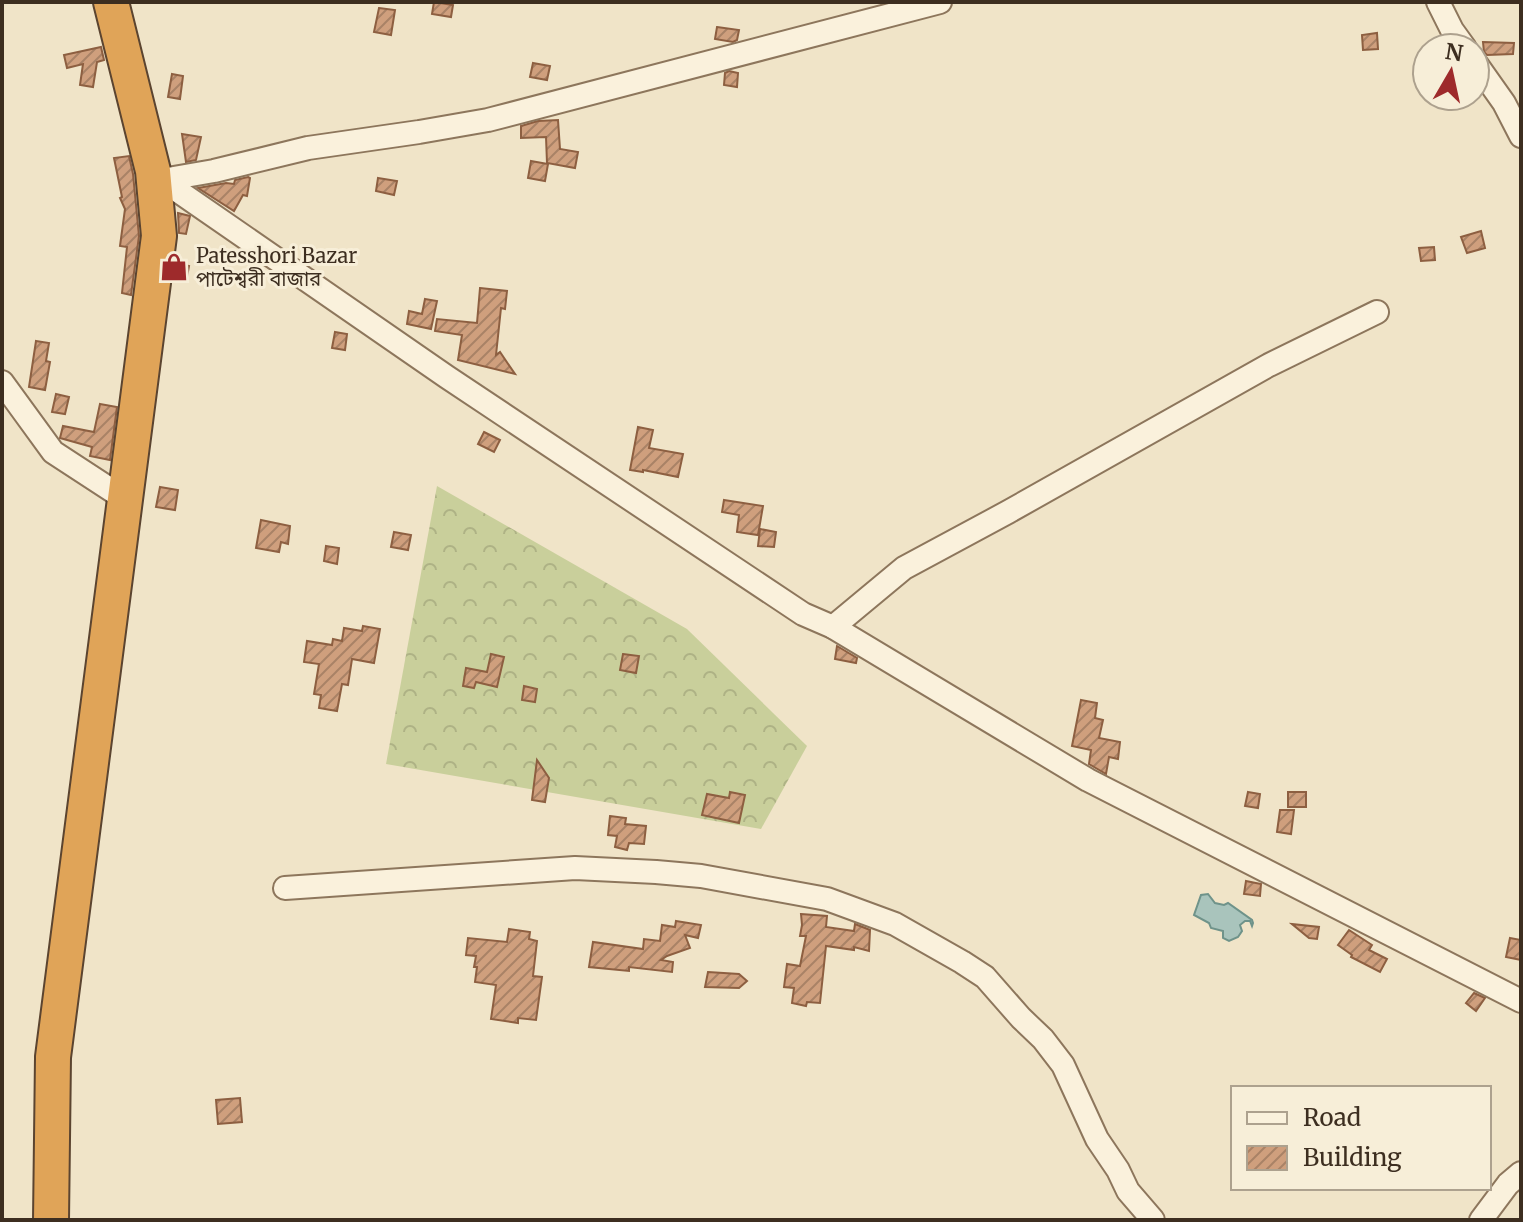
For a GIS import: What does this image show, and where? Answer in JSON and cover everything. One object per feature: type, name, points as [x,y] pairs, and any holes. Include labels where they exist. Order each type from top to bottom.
[{"type":"highway","points":[[51,1220],[53,1057],[159,236],[157,175],[111,2]]},
{"type":"street","points":[[157,175],[214,171],[308,148],[488,120],[940,2]]},
{"type":"street","points":[[1438,2],[1453,32]]},
{"type":"street","points":[[1491,85],[1521,136]]},
{"type":"street","points":[[157,175],[526,430],[803,614],[833,627],[1088,780],[1521,1001]]},
{"type":"street","points":[[833,627],[904,568],[1269,365],[1377,312]]},
{"type":"street","points":[[2,382],[53,452],[125,499]]},
{"type":"street","points":[[285,888],[575,868],[656,872],[701,876],[827,899],[895,924],[985,977],[1043,1039],[1063,1065],[1097,1139],[1128,1191],[1153,1220]]},
{"type":"street","points":[[1481,1220],[1508,1184],[1521,1173]]},
{"type":"green space","points":[[437,486],[687,629],[807,746],[761,829],[386,764]]},
{"type":"water","points":[[1208,894],[1215,903],[1228,903],[1252,920],[1252,926],[1250,921],[1245,921],[1240,925],[1242,931],[1238,937],[1229,941],[1223,938],[1223,931],[1211,928],[1209,923],[1194,915],[1201,895]]},
{"type":"building","points":[[434,2],[453,5],[451,17],[432,14]]},
{"type":"building","points":[[379,8],[395,10],[391,35],[374,32]]},
{"type":"building","points":[[717,27],[739,30],[737,40],[715,39]]},
{"type":"building","points":[[1377,33],[1378,49],[1363,50],[1362,35]]},
{"type":"building","points":[[1491,42],[1514,43],[1513,54],[1491,55]]},
{"type":"building","points":[[101,47],[104,60],[97,62],[93,87],[80,85],[83,64],[67,68],[64,55]]},
{"type":"building","points":[[533,63],[550,66],[547,80],[530,77]]},
{"type":"building","points":[[725,73],[738,73],[737,87],[724,85]]},
{"type":"building","points":[[172,74],[183,76],[180,99],[168,97]]},
{"type":"building","points":[[558,120],[560,149],[578,152],[575,168],[547,163],[546,137],[521,138],[521,126]]},
{"type":"building","points":[[182,134],[201,137],[196,160],[186,162]]},
{"type":"building","points":[[129,156],[139,236],[131,295],[122,293],[127,247],[120,246],[125,209],[120,198],[114,158]]},
{"type":"building","points":[[531,161],[548,164],[545,181],[528,178]]},
{"type":"building","points":[[248,177],[247,196],[243,195],[234,211],[198,188],[234,184],[235,180]]},
{"type":"building","points":[[378,178],[397,181],[394,195],[376,191]]},
{"type":"building","points":[[178,213],[190,216],[186,234],[179,233]]},
{"type":"building","points":[[1481,231],[1485,248],[1467,253],[1461,237]]},
{"type":"building","points":[[1434,247],[1435,260],[1421,261],[1419,248]]},
{"type":"building","points":[[176,263],[189,266],[187,277],[174,275]]},
{"type":"building","points":[[480,288],[507,291],[505,309],[501,308],[496,355],[500,352],[515,374],[458,360],[462,335],[435,331],[437,319],[477,323]]},
{"type":"building","points":[[425,299],[437,301],[431,329],[407,324],[409,311],[422,314]]},
{"type":"building","points":[[335,332],[347,334],[345,350],[332,348]]},
{"type":"building","points":[[36,341],[49,343],[46,361],[50,362],[45,390],[29,387]]},
{"type":"building","points":[[56,394],[69,397],[65,414],[52,412]]},
{"type":"building","points":[[100,404],[117,407],[110,460],[90,456],[92,447],[60,438],[63,426],[94,432]]},
{"type":"building","points":[[638,427],[653,430],[649,448],[683,454],[678,477],[630,470]]},
{"type":"building","points":[[484,432],[500,440],[494,452],[478,444]]},
{"type":"building","points":[[160,487],[178,490],[175,510],[156,507]]},
{"type":"building","points":[[724,500],[763,506],[758,535],[737,532],[739,515],[722,512]]},
{"type":"building","points":[[261,520],[290,526],[288,544],[281,542],[279,552],[256,548]]},
{"type":"building","points":[[760,529],[776,532],[774,547],[758,546]]},
{"type":"building","points":[[394,532],[411,535],[408,550],[391,547]]},
{"type":"building","points":[[326,546],[339,548],[337,564],[324,561]]},
{"type":"building","points":[[363,626],[380,629],[374,663],[352,659],[348,685],[342,684],[337,711],[319,708],[321,695],[314,694],[319,664],[304,662],[307,641],[332,645],[333,639],[342,641],[344,628],[362,631]]},
{"type":"building","points":[[837,646],[857,658],[856,663],[835,659]]},
{"type":"building","points":[[491,654],[504,657],[497,687],[476,682],[474,688],[463,686],[466,668],[487,672]]},
{"type":"building","points":[[623,654],[639,656],[636,673],[620,670]]},
{"type":"building","points":[[524,686],[537,689],[535,702],[522,700]]},
{"type":"building","points":[[1081,700],[1097,703],[1095,718],[1103,720],[1099,738],[1120,742],[1118,759],[1109,757],[1106,774],[1089,764],[1091,750],[1072,746]]},
{"type":"building","points":[[537,760],[549,778],[545,802],[532,800]]},
{"type":"building","points":[[730,792],[745,795],[739,823],[702,815],[707,794],[729,798]]},
{"type":"building","points":[[1248,792],[1260,794],[1258,808],[1245,806]]},
{"type":"building","points":[[1288,792],[1306,792],[1306,807],[1288,807]]},
{"type":"building","points":[[1280,810],[1294,810],[1291,834],[1277,832]]},
{"type":"building","points":[[610,816],[626,818],[625,824],[646,826],[644,844],[629,843],[627,850],[615,847],[617,836],[608,835]]},
{"type":"building","points":[[1246,881],[1261,884],[1260,896],[1244,894]]},
{"type":"building","points":[[801,914],[827,916],[826,927],[854,931],[855,924],[870,930],[869,951],[826,946],[820,1003],[807,1002],[806,1006],[792,1003],[794,988],[784,987],[787,964],[800,966],[806,936],[800,936]]},
{"type":"building","points":[[676,921],[701,925],[698,938],[685,935],[690,948],[661,960],[673,962],[672,972],[629,967],[629,971],[589,967],[593,942],[643,949],[644,939],[660,941],[662,925],[675,927]]},
{"type":"building","points":[[1292,924],[1319,927],[1317,939],[1309,938]]},
{"type":"building","points":[[509,929],[530,932],[529,939],[537,941],[533,976],[542,977],[536,1020],[518,1018],[518,1023],[491,1019],[496,985],[475,982],[476,956],[466,955],[468,938],[507,942]]},
{"type":"building","points":[[1349,930],[1372,945],[1369,950],[1387,959],[1380,972],[1351,957],[1338,945]]},
{"type":"building","points":[[1510,938],[1521,940],[1521,960],[1506,957]]},
{"type":"building","points":[[708,972],[739,974],[747,981],[739,988],[705,987]]},
{"type":"building","points":[[1474,993],[1485,998],[1476,1011],[1466,1003]]},
{"type":"building","points":[[240,1098],[242,1122],[218,1124],[216,1100]]},
{"type":"place","name":"Patesshori Bazar পাটেশ্বরী বাজার","points":[[174,267]]}]
